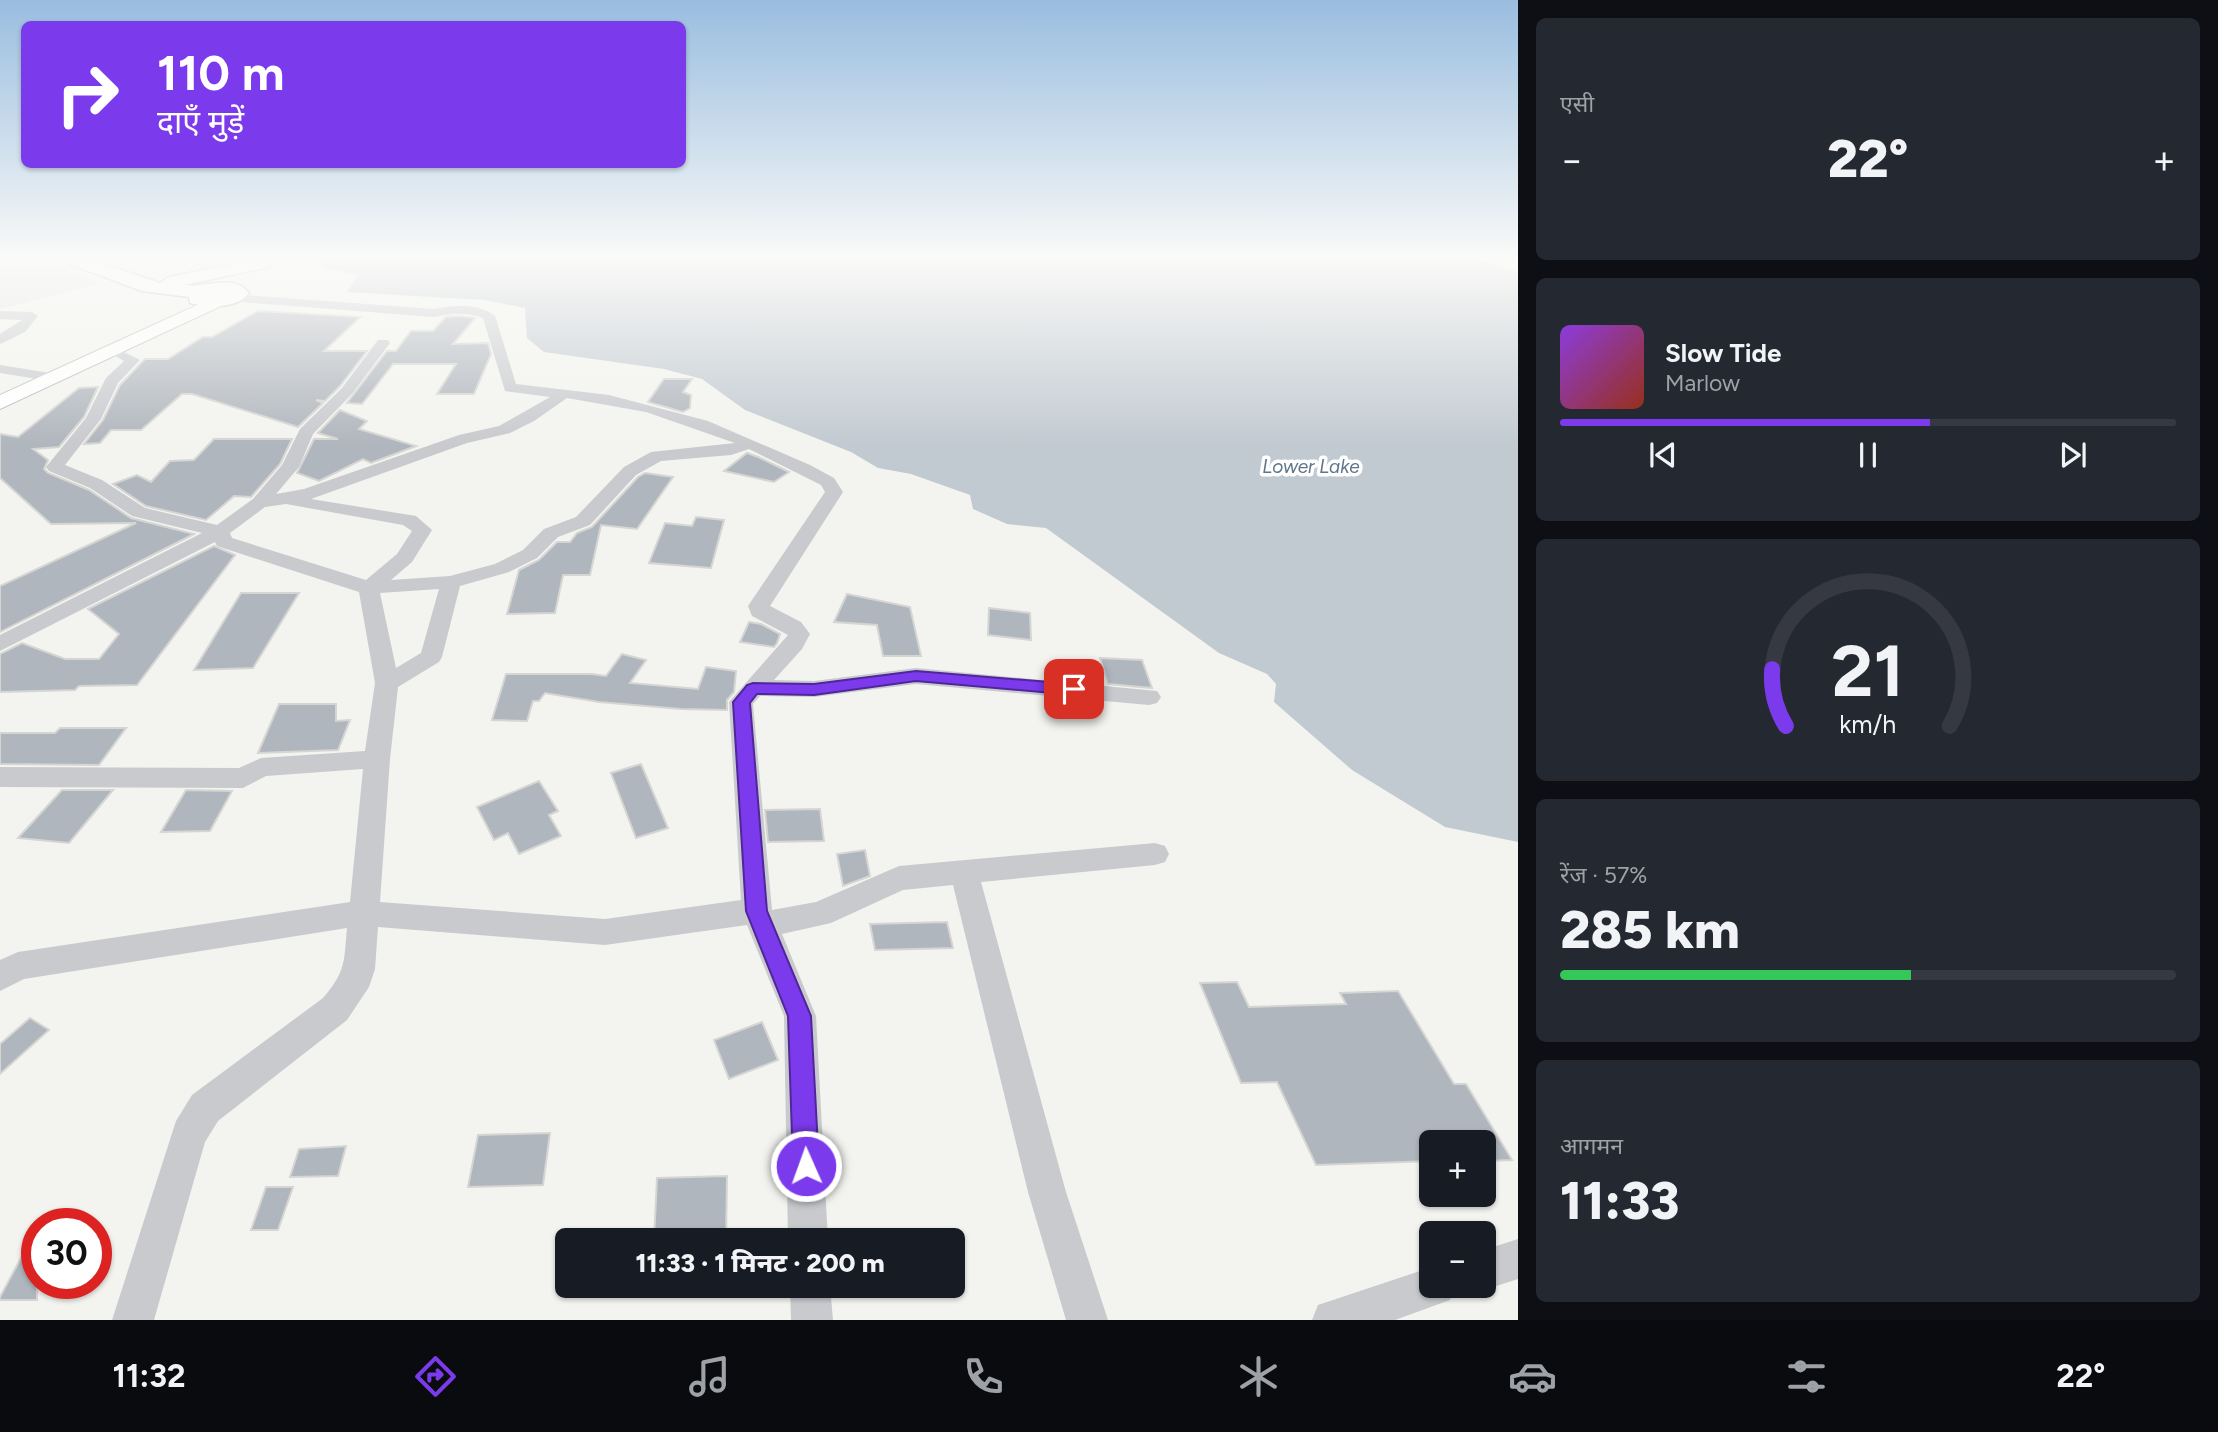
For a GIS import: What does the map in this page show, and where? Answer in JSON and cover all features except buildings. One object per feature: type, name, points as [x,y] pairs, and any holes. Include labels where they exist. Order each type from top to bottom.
[{"type":"main road","points":[[0,403],[114,351],[168,322]]},
{"type":"street","points":[[0,340],[20,329],[27,322]]},
{"type":"street","points":[[491,322],[510,388],[621,401],[679,416],[748,444],[828,482],[834,492],[759,606],[760,611],[793,627],[799,635],[794,644],[741,702],[760,918],[800,1016],[808,1228]]},
{"type":"street","points":[[0,644],[220,532],[260,503],[290,467],[306,432],[347,391],[383,343]]},
{"type":"street","points":[[114,351],[133,360],[111,381],[93,419],[55,467],[96,484],[139,512],[220,532]]},
{"type":"street","points":[[0,369],[56,378]]},
{"type":"street","points":[[260,503],[308,494],[465,438],[484,438],[532,418],[562,395]]},
{"type":"street","points":[[220,532],[223,542],[369,588],[451,582],[502,568],[530,554],[551,533],[583,521],[630,471],[657,456],[731,450],[748,444]]},
{"type":"street","points":[[280,499],[409,520],[422,530],[405,558],[369,588]]},
{"type":"street","points":[[387,683],[432,657],[451,582]]},
{"type":"street","points":[[133,1320],[189,1133],[205,1108],[335,1009],[353,988],[359,969],[377,760],[387,683],[369,588]]},
{"type":"street","points":[[753,688],[814,689],[916,676],[1150,697]]},
{"type":"street","points":[[0,777],[243,778],[261,767],[377,760]]},
{"type":"street","points":[[0,977],[18,966],[364,914],[606,932],[821,914],[899,878],[1155,854]]},
{"type":"street","points":[[964,871],[1047,1192],[1087,1320]]},
{"type":"street","points":[[1496,1266],[1518,1259]]},
{"type":"street","points":[[1333,1320],[1419,1292]]},
{"type":"street","points":[[810,1298],[811,1320]]},
{"type":"water","name":"Lower Lake","points":[[526,322],[1518,322],[1518,842],[1445,827],[1352,770],[1274,702],[1276,684],[1267,674],[1219,653],[1046,528],[1007,524],[973,509],[970,495],[911,474],[878,468],[851,452],[745,410],[702,379],[664,369],[544,352],[527,338]]},
{"type":"route","points":[[806,1166],[800,1016],[757,911],[741,702],[753,688],[846,687],[916,676],[1074,689]]}]
